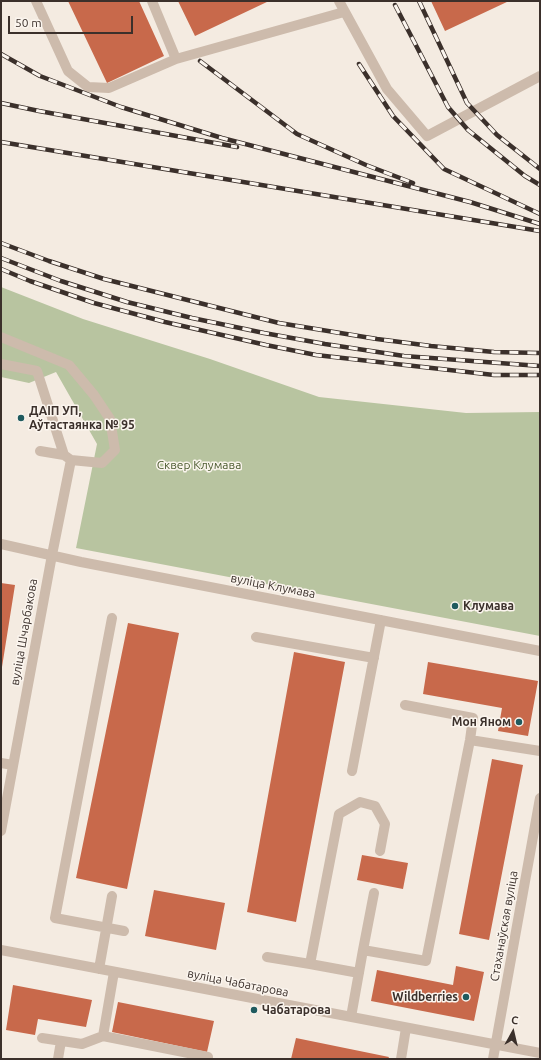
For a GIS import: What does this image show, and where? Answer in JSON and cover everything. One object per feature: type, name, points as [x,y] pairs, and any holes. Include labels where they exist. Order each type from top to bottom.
[{"type":"street","points":[[36,1],[68,71],[88,87],[109,88],[176,59],[344,12]]},
{"type":"street","points":[[152,1],[176,59]]},
{"type":"street","points":[[339,1],[386,89],[427,136],[540,76]]},
{"type":"street","points":[[1,337],[69,365],[94,394],[110,419],[115,450],[102,463],[68,458],[40,451]]},
{"type":"street","points":[[1,364],[37,371],[68,458]]},
{"type":"street","name":"вуліца Шчарбакова","points":[[1,831],[52,555],[68,458]]},
{"type":"street","name":"вуліца Клумава","points":[[1,544],[181,582],[540,651]]},
{"type":"street","points":[[112,618],[55,918],[124,931]]},
{"type":"street","points":[[352,771],[381,620]]},
{"type":"street","points":[[256,637],[374,658]]},
{"type":"street","points":[[363,950],[426,961],[470,740],[473,718],[405,705]]},
{"type":"street","points":[[470,740],[540,751]]},
{"type":"street","points":[[1,763],[13,765]]},
{"type":"street","name":"Стаханаўская вуліца","points":[[493,1059],[535,851],[540,798]]},
{"type":"street","points":[[310,964],[339,814],[360,802],[375,806],[385,824],[380,851]]},
{"type":"street","points":[[351,1017],[374,893]]},
{"type":"street","points":[[99,969],[112,896]]},
{"type":"street","name":"вуліца Чабатарова","points":[[1,950],[540,1053]]},
{"type":"street","points":[[267,957],[359,973]]},
{"type":"street","points":[[102,1036],[114,972]]},
{"type":"street","points":[[401,1059],[406,1028]]},
{"type":"street","points":[[42,1038],[82,1044],[102,1036],[208,1057]]},
{"type":"street","points":[[58,1059],[61,1041]]},
{"type":"green space","name":"Сквер Клумава","points":[[1,287],[83,319],[210,359],[319,397],[466,413],[540,412],[540,636],[76,548],[97,444],[56,372],[29,383],[1,377]]},
{"type":"building","points":[[68,1],[139,1],[164,56],[107,83]]},
{"type":"building","points":[[178,1],[269,1],[195,36]]},
{"type":"building","points":[[431,1],[509,1],[445,31]]},
{"type":"building","points":[[1,583],[15,585],[2,667],[1,667]]},
{"type":"building","points":[[128,623],[179,633],[127,889],[76,878]]},
{"type":"building","points":[[294,652],[345,662],[296,922],[247,912]]},
{"type":"building","points":[[428,662],[538,681],[528,736],[498,731],[502,708],[423,694]]},
{"type":"building","points":[[492,759],[523,765],[489,940],[459,934]]},
{"type":"building","points":[[362,855],[408,863],[403,889],[357,880]]},
{"type":"building","points":[[154,890],[225,903],[216,950],[145,936]]},
{"type":"building","points":[[456,966],[484,972],[474,1021],[371,1001],[377,970],[453,985]]},
{"type":"building","points":[[13,985],[92,1000],[86,1027],[38,1019],[35,1035],[6,1030]]},
{"type":"building","points":[[118,1002],[214,1021],[207,1052],[112,1032]]},
{"type":"building","points":[[296,1038],[389,1057],[388,1059],[291,1059]]},
{"type":"railway","points":[[419,1],[467,103],[497,135],[540,169]]},
{"type":"railway","points":[[395,5],[448,107],[468,130],[525,176],[540,185]]},
{"type":"railway","points":[[1,54],[40,76],[121,107],[222,138],[470,202],[540,224]]},
{"type":"railway","points":[[200,61],[297,134],[366,165],[413,183]]},
{"type":"railway","points":[[359,64],[393,116],[444,169],[540,214]]},
{"type":"railway","points":[[1,103],[237,147]]},
{"type":"railway","points":[[1,142],[540,231]]},
{"type":"railway","points":[[1,243],[104,279],[279,323],[431,346],[494,352],[540,353]]},
{"type":"railway","points":[[1,258],[61,281],[127,302],[192,318],[264,333],[404,356],[540,366]]},
{"type":"railway","points":[[1,269],[30,281],[94,303],[165,322],[316,355],[494,375],[540,375]]},
{"type":"place","name":"ДАІП УП, Аўтастаянка № 95","points":[[21,418]]},
{"type":"place","name":"Клумава","points":[[455,606]]},
{"type":"place","name":"Мон Яном","points":[[519,722]]},
{"type":"place","name":"Wildberries","points":[[466,997]]},
{"type":"place","name":"Чабатарова","points":[[254,1010]]}]
